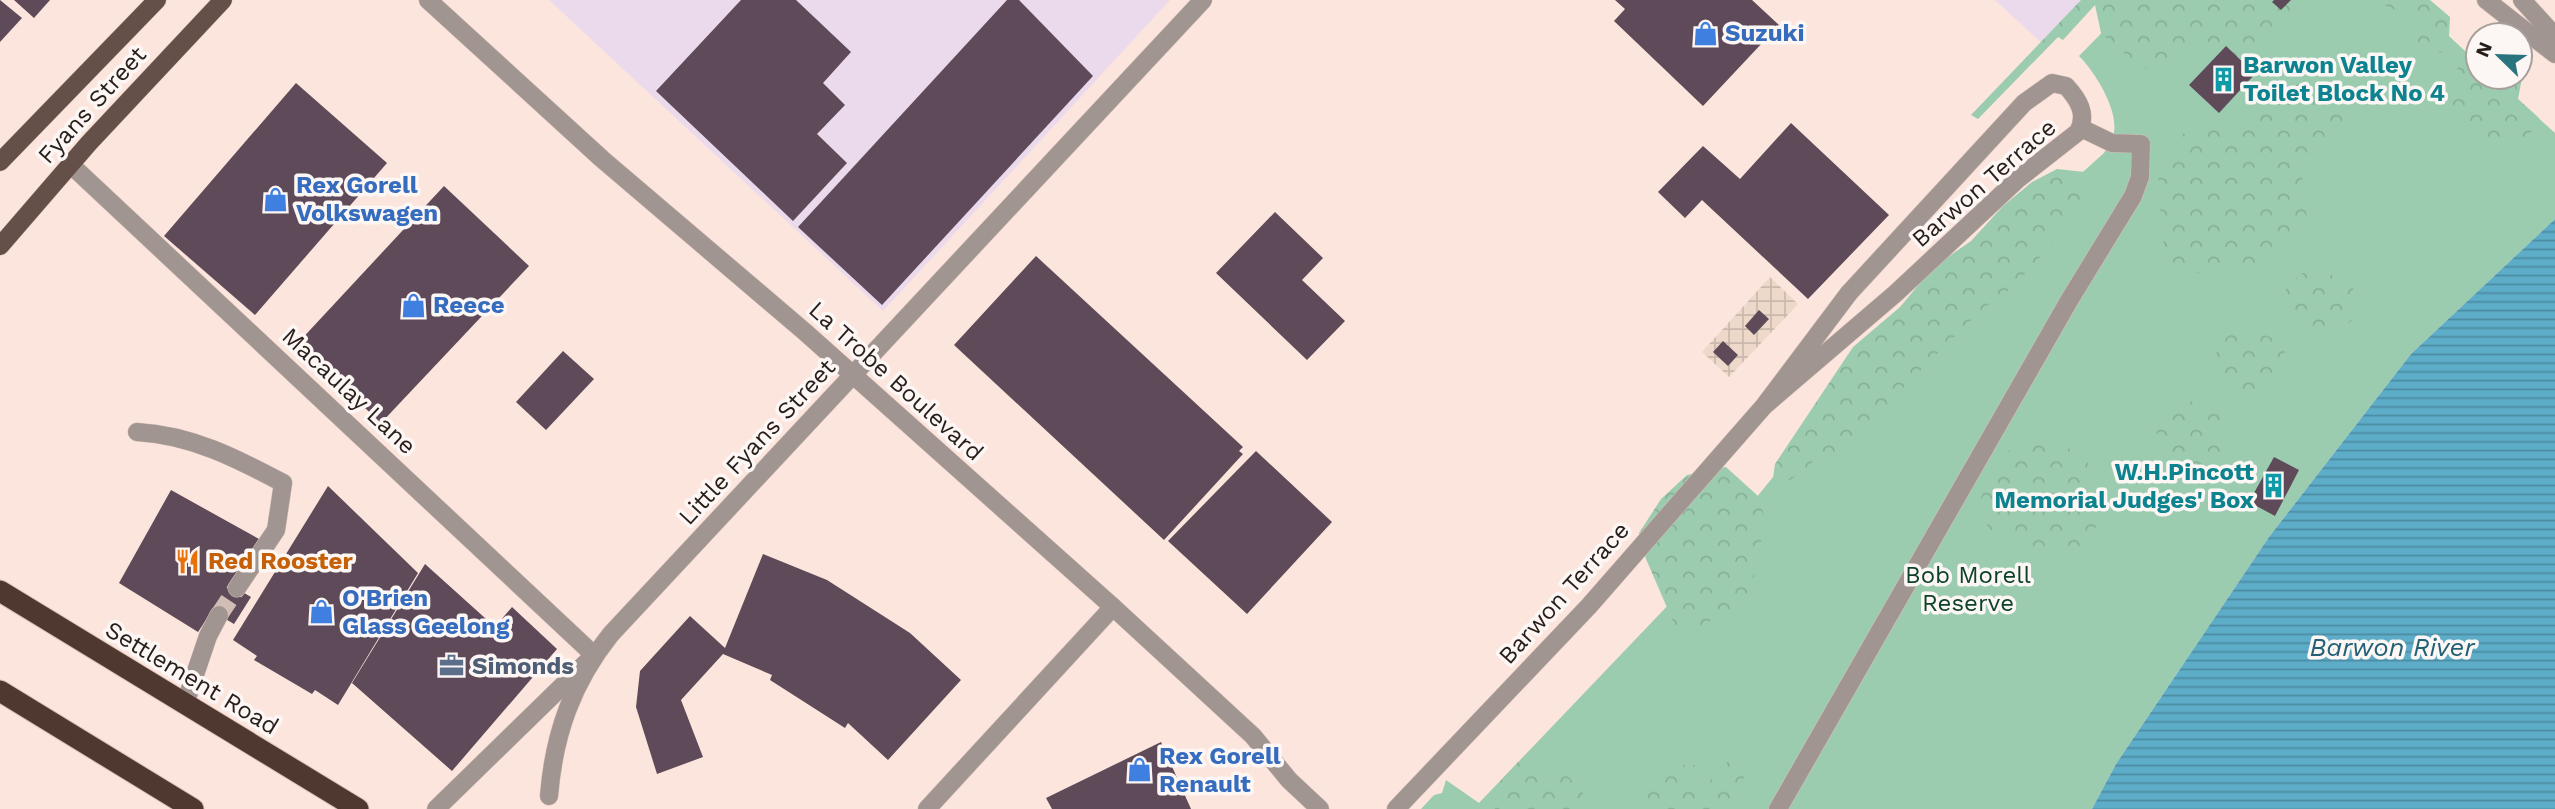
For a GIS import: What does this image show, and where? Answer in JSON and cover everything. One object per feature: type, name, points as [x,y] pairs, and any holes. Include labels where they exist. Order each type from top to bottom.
[{"type":"highway","name":"Settlement Road","points":[[0,592],[358,809]]},
{"type":"highway","points":[[0,691],[193,809]]},
{"type":"main road","name":"Fyans Street","points":[[0,162],[157,0]]},
{"type":"main road","name":"Fyans Street","points":[[0,246],[70,164],[223,0]]},
{"type":"street","name":"La Trobe Boulevard","points":[[428,0],[602,159],[853,375],[1113,607],[1253,736],[1289,780],[1320,809]]},
{"type":"street","name":"Little Fyans Street","points":[[549,796],[550,772],[560,727],[575,686],[594,655],[1203,0]]},
{"type":"street","points":[[2486,0],[2555,54]]},
{"type":"street","points":[[2522,0],[2555,36]]},
{"type":"street","name":"Barwon Terrace","points":[[1396,809],[1589,606],[1764,406],[1849,293],[2032,95],[2052,83],[2066,86],[2079,103],[2083,117],[2081,128],[2018,179],[1896,293],[1764,406]]},
{"type":"street","points":[[1778,809],[2063,311],[2133,196],[2140,177],[2141,144],[2112,143],[2081,128]]},
{"type":"street","name":"Macaulay Lane","points":[[70,164],[594,655]]},
{"type":"street","points":[[137,432],[167,434],[225,453],[283,483],[276,530],[237,588]]},
{"type":"street","points":[[928,809],[1113,607]]},
{"type":"street","points":[[185,704],[208,636],[219,615]]},
{"type":"street","points":[[436,809],[594,655]]},
{"type":"shaded area","points":[[549,0],[1170,0],[883,311]]},
{"type":"shaded area","points":[[1995,0],[2093,0],[2047,48]]},
{"type":"shaded area","points":[[1770,277],[1798,304],[1729,377],[1702,352]]},
{"type":"green space","points":[[2081,0],[2274,0],[2281,10],[2291,0],[2295,0],[2281,32],[2240,60],[2216,44],[2205,42],[2185,48],[2151,70],[2139,66],[2101,33],[2095,5],[2063,40],[2058,37],[1978,119],[1971,115]]},
{"type":"green space","name":"Bob Morell Reserve","points":[[2134,0],[2410,0],[2464,50],[2464,91],[2508,91],[2555,133],[2555,219],[2411,354],[2269,537],[2116,764],[2092,809],[1421,809],[1434,795],[1442,793],[1446,780],[1479,803],[1673,600],[1857,374],[2104,153],[2114,132],[2112,113],[2098,81],[2079,56]]},
{"type":"green space","points":[[2372,0],[2430,0],[2450,17],[2449,36],[2443,52],[2418,52],[2412,35],[2412,17]]},
{"type":"green space","points":[[2464,57],[2464,91],[2520,91],[2518,99],[2539,118],[2529,135],[2517,146],[2487,146],[2450,111],[2458,66]]},
{"type":"green space","points":[[2291,69],[2325,80],[2347,98],[2341,128],[2316,149],[2305,167],[2302,188],[2307,216],[2305,232],[2296,244],[2255,267],[2231,260],[2202,274],[2170,265],[2161,234],[2158,173],[2176,137],[2204,126],[2236,130],[2252,124],[2279,82]]},
{"type":"green space","points":[[2057,169],[2085,172],[2082,196],[2072,219],[2012,288],[1981,310],[1895,396],[1866,431],[1834,454],[1818,452],[1808,469],[1790,480],[1773,478],[1775,464],[1853,347],[1900,307],[1942,261],[1971,241],[2003,206],[2032,182]]},
{"type":"green space","points":[[2320,272],[2346,281],[2354,290],[2356,317],[2330,338],[2310,331],[2296,322],[2287,298],[2286,286],[2302,273]]},
{"type":"green space","points":[[2251,331],[2277,341],[2286,357],[2287,377],[2260,397],[2240,390],[2227,381],[2222,375],[2217,358],[2216,346],[2232,333]]},
{"type":"green space","points":[[2190,401],[2215,411],[2223,420],[2224,427],[2226,447],[2199,467],[2171,456],[2160,445],[2157,437],[2155,415],[2171,402]]},
{"type":"green space","points":[[2046,439],[2082,454],[2104,486],[2098,524],[2082,547],[2033,547],[2010,542],[1990,529],[1983,516],[1979,503],[1997,457],[2026,442]]},
{"type":"green space","points":[[1726,467],[1758,496],[1765,518],[1766,534],[1752,554],[1755,585],[1744,609],[1723,612],[1698,629],[1675,626],[1646,559],[1639,533],[1661,499],[1687,475]]},
{"type":"green space","points":[[1744,756],[1751,765],[1734,797],[1714,809],[1650,809],[1640,788],[1660,773],[1676,766],[1701,767],[1694,806],[1698,805],[1720,768]]},
{"type":"green space","points":[[1518,762],[1531,768],[1555,770],[1566,775],[1593,809],[1495,809],[1494,788]]},
{"type":"water","name":"Barwon River","points":[[2555,219],[2555,809],[2092,809],[2116,764],[2269,537],[2411,354]]},
{"type":"building","points":[[0,0],[22,18],[0,42]]},
{"type":"building","points":[[14,0],[50,0],[34,18]]},
{"type":"building","points":[[741,0],[796,0],[851,52],[823,83],[845,105],[817,134],[847,163],[793,221],[656,91]]},
{"type":"building","points":[[1007,0],[1019,0],[1093,76],[882,305],[798,227]]},
{"type":"building","points":[[1615,0],[1752,0],[1779,25],[1703,106],[1614,21],[1625,9]]},
{"type":"building","points":[[2291,0],[2281,10],[2272,2]]},
{"type":"building","name":"Barwon Valley Toilet Block No 4","points":[[2226,46],[2255,74],[2219,113],[2189,85]]},
{"type":"building","name":"Rex Gorell Volkswagen","points":[[296,83],[387,163],[255,315],[164,236]]},
{"type":"building","points":[[1791,123],[1889,215],[1808,299],[1702,200],[1685,218],[1658,192],[1703,146],[1740,179]]},
{"type":"building","name":"Reece","points":[[444,186],[529,266],[381,423],[297,344]]},
{"type":"building","points":[[1275,212],[1323,258],[1302,280],[1345,321],[1307,360],[1216,273]]},
{"type":"building","points":[[1036,256],[1243,447],[1239,451],[1243,454],[1164,540],[954,345]]},
{"type":"building","points":[[1759,310],[1769,319],[1754,335],[1745,326]]},
{"type":"building","points":[[1723,341],[1738,355],[1728,366],[1713,352]]},
{"type":"building","points":[[563,351],[594,379],[546,430],[516,402]]},
{"type":"building","points":[[1256,451],[1332,522],[1247,614],[1168,541]]},
{"type":"building","name":"W.H.Pincott Memorial Judges' Box","points":[[2274,457],[2299,470],[2275,516],[2249,502]]},
{"type":"building","name":"O'Brien Glass Geelong","points":[[328,486],[418,573],[338,705],[315,690],[312,694],[254,660],[257,656],[233,640]]},
{"type":"building","name":"Red Rooster","points":[[171,490],[259,539],[229,584],[251,597],[234,624],[212,611],[198,632],[119,583]]},
{"type":"building","points":[[763,554],[827,580],[910,633],[961,680],[888,760],[848,723],[845,728],[770,680],[772,675],[723,654],[681,700],[703,757],[657,774],[636,707],[640,671],[690,616],[725,648]]},
{"type":"building","name":"Simonds","points":[[425,564],[495,627],[512,607],[557,649],[452,771],[352,683]]},
{"type":"building","name":"Rex Gorell Renault","points":[[1161,742],[1191,809],[1052,809],[1046,798]]},
{"type":"tunnel","points":[[219,615],[237,588]]},
{"type":"place","name":"Suzuki","points":[[1705,33]]},
{"type":"place","name":"Barwon Valley Toilet Block No 4","points":[[2223,79]]},
{"type":"place","name":"Rex Gorell Volkswagen","points":[[276,199]]},
{"type":"place","name":"Reece","points":[[413,305]]},
{"type":"place","name":"W.H.Pincott Memorial Judges' Box","points":[[2274,486]]},
{"type":"place","name":"Red Rooster","points":[[188,561]]},
{"type":"place","name":"O'Brien Glass Geelong","points":[[322,612]]},
{"type":"place","name":"Simonds","points":[[452,666]]},
{"type":"place","name":"Rex Gorell Renault","points":[[1139,770]]}]
